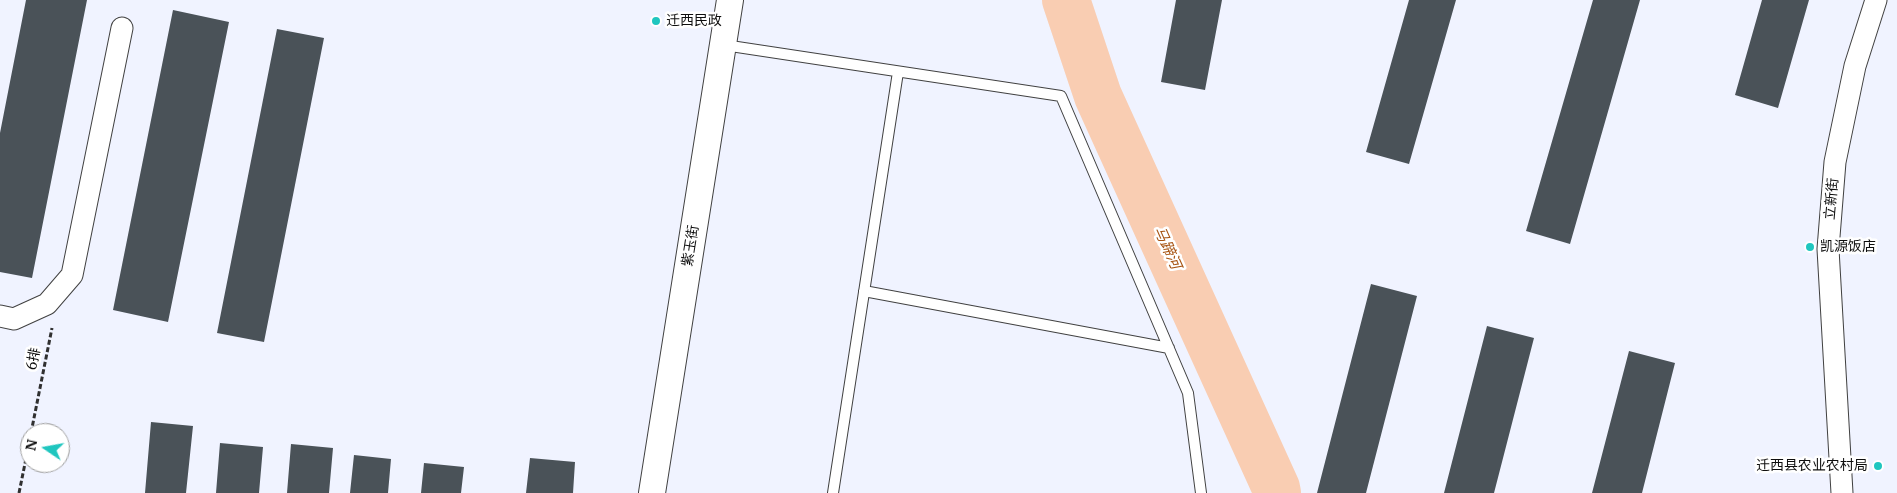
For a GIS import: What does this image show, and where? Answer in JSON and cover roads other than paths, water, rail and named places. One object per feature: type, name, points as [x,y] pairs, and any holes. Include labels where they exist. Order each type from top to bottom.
[{"type":"street","name":"紫玉街","points":[[652,493],[730,0]]},
{"type":"street","name":"立新街","points":[[1842,493],[1828,248],[1835,162],[1855,66],[1876,0]]},
{"type":"street","points":[[0,316],[14,319],[47,304],[72,275],[122,28]]},
{"type":"lane","points":[[722,45],[1061,96],[1188,393],[1201,493]]},
{"type":"lane","points":[[833,493],[898,72]]},
{"type":"lane","points":[[864,291],[1169,348]]},
{"type":"waterway","name":"马蹄河","points":[[1066,0],[1098,96],[1277,493]]},
{"type":"place","name":"迁西民政","points":[[656,21]]},
{"type":"place","name":"凯源饭店","points":[[1810,247]]},
{"type":"place","name":"迁西县农业农村局","points":[[1878,466]]}]
